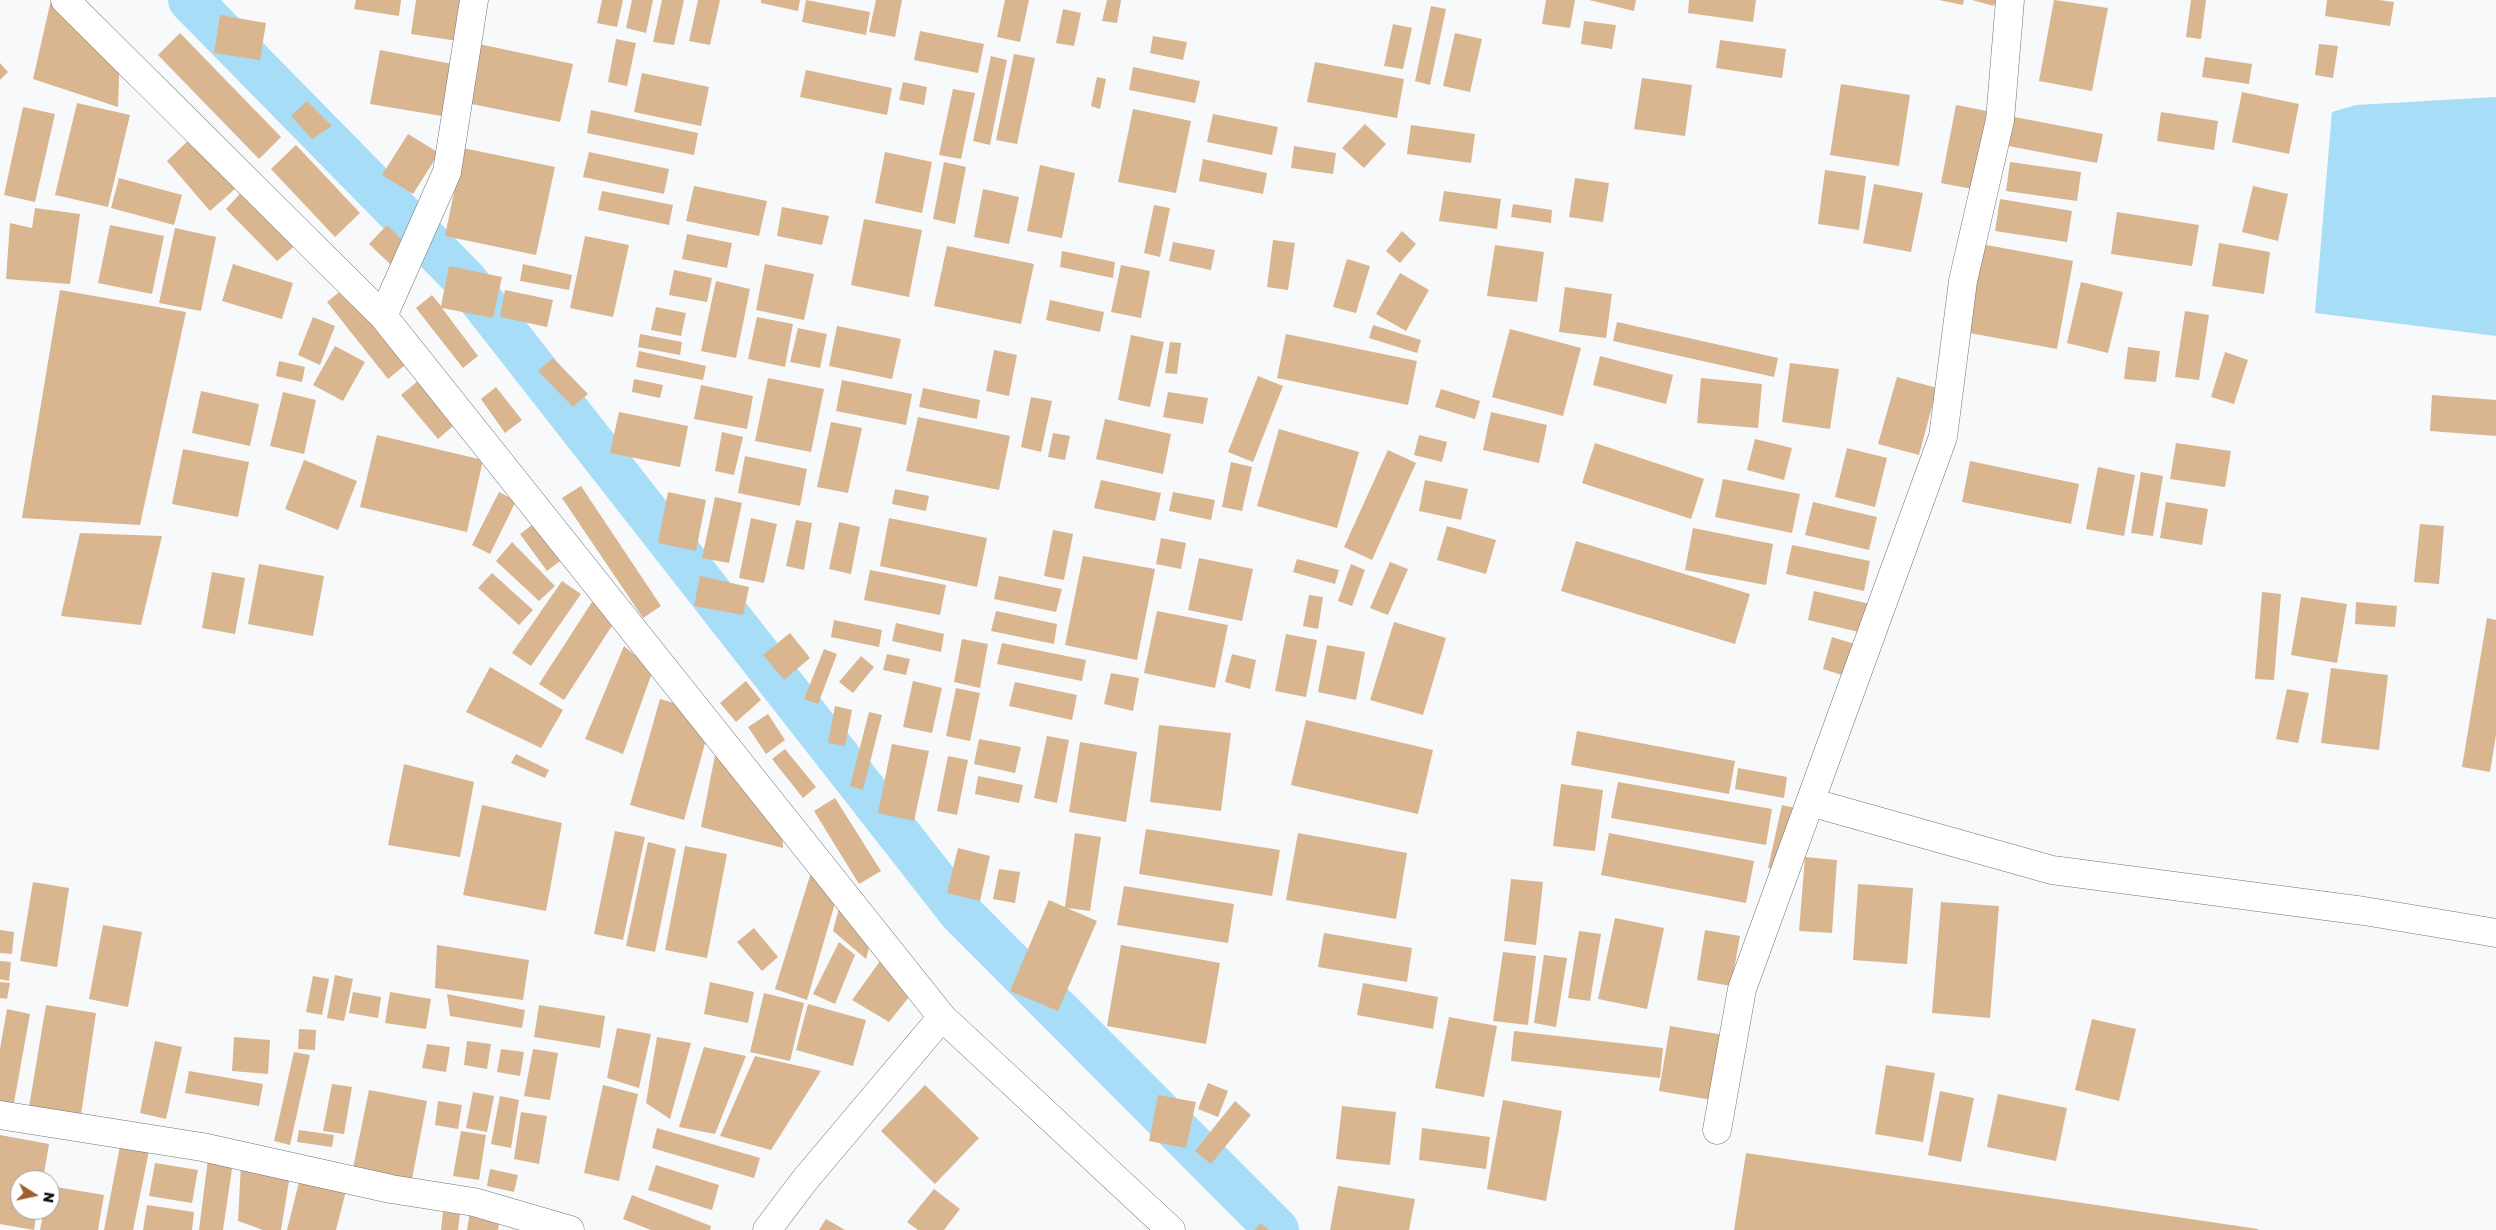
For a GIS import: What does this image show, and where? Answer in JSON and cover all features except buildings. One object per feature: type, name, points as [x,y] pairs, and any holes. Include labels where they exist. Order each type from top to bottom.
[{"type":"street","points":[[65,0],[383,316],[942,1017],[1171,1230]]},
{"type":"street","points":[[383,316],[447,172],[474,0]]},
{"type":"street","points":[[1717,1130],[1742,989],[1943,437],[1963,281],[2000,120],[2010,0]]},
{"type":"street","points":[[1810,802],[2052,870],[2364,911],[2496,933]]},
{"type":"street","points":[[767,1230],[804,1180],[942,1017]]},
{"type":"street","points":[[0,1115],[202,1147],[390,1189],[474,1202],[570,1230]]},
{"type":"water","points":[[2496,97],[2496,336],[2315,313],[2332,112],[2356,105]]},
{"type":"waterway","points":[[190,0],[466,281],[960,912],[1277,1230]]}]
